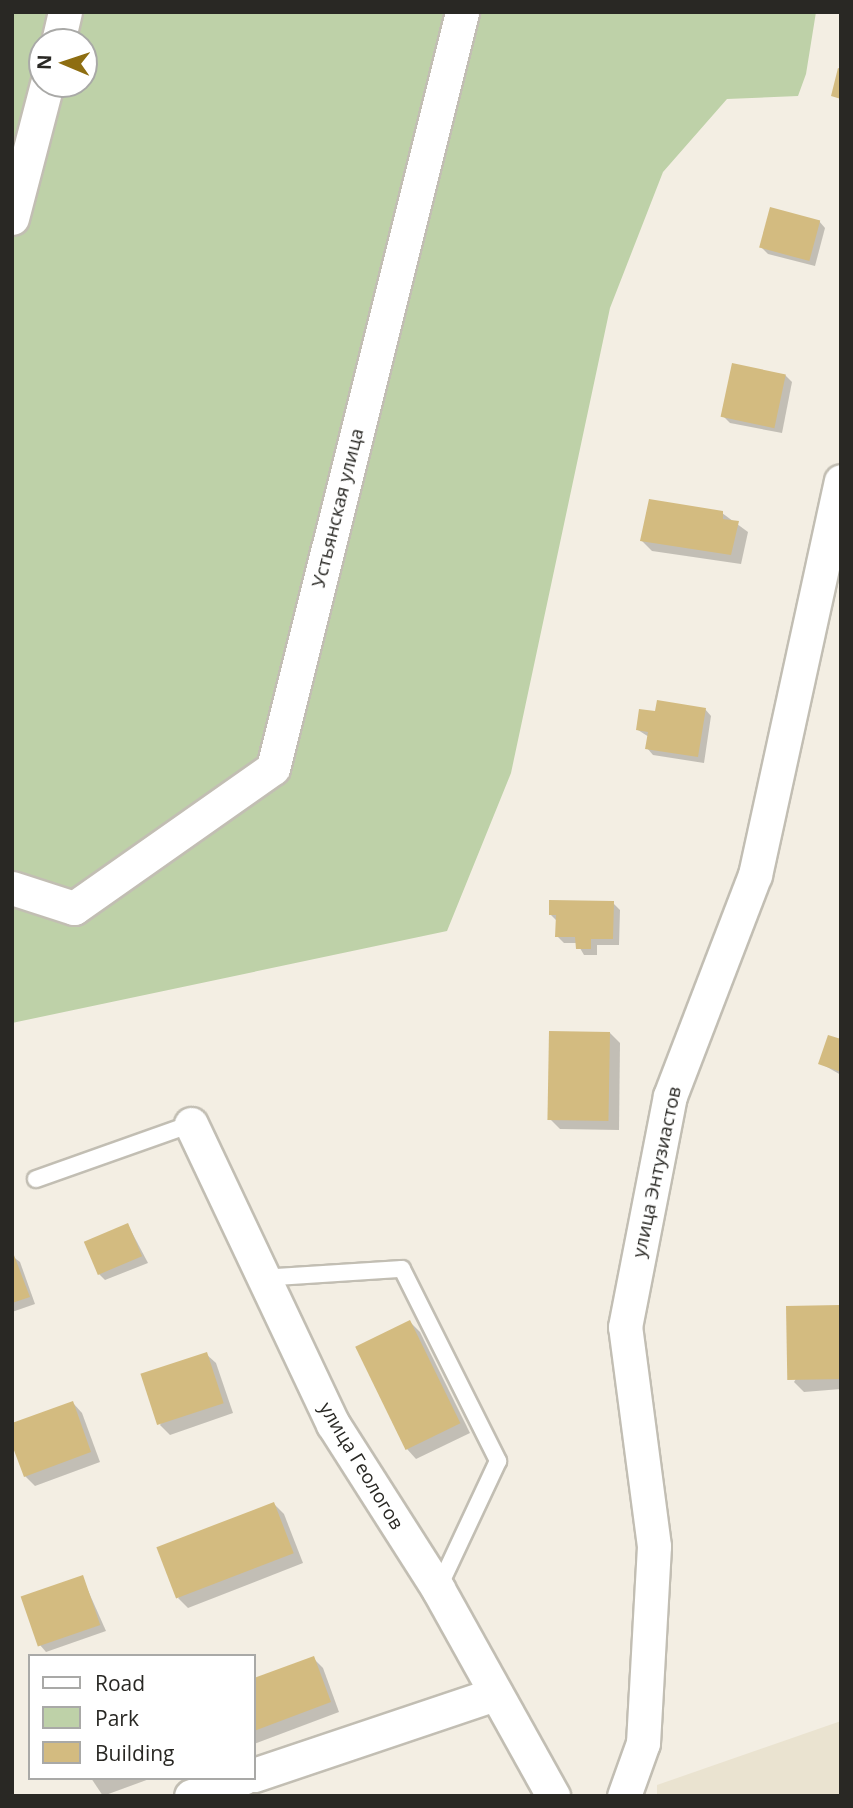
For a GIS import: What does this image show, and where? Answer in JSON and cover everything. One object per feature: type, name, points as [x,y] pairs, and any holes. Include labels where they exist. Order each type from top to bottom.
[{"type":"street","name":"Устьянская улица","points":[[12,888],[74,908],[273,768],[462,12]]},
{"type":"street","points":[[12,218],[43,98]]},
{"type":"street","name":"улица Энтузиастов","points":[[624,1796],[643,1743],[654,1546],[625,1328],[670,1096],[755,875],[828,593],[841,481]]},
{"type":"street","name":"улица Геологов","points":[[191,1124],[260,1278],[333,1424],[438,1589],[553,1796]]},
{"type":"street","points":[[256,1774],[494,1694]]},
{"type":"street","points":[[191,1796],[237,1780]]},
{"type":"lane","points":[[36,1180],[191,1124]]},
{"type":"lane","points":[[260,1278],[402,1269],[498,1461],[438,1589]]},
{"type":"shaded area","points":[[841,1721],[841,1796],[657,1796],[657,1785]]},
{"type":"green space","points":[[12,12],[816,12],[806,74],[798,96],[727,99],[663,172],[610,308],[511,773],[447,931],[12,1023]]},
{"type":"building","points":[[838,68],[841,69],[841,99],[831,96]]},
{"type":"building","points":[[770,207],[820,220],[809,261],[759,248]]},
{"type":"building","points":[[732,363],[786,374],[774,428],[721,417]]},
{"type":"building","points":[[649,499],[723,511],[723,519],[739,521],[731,555],[640,541]]},
{"type":"building","points":[[657,700],[706,708],[698,757],[645,749],[648,732],[636,730],[639,709],[655,711]]},
{"type":"building","points":[[549,900],[614,901],[613,939],[591,939],[591,949],[576,949],[575,937],[555,937],[556,915],[549,915]]},
{"type":"building","points":[[549,1031],[610,1032],[608,1121],[547,1120]]},
{"type":"building","points":[[828,1035],[841,1039],[841,1072],[818,1064]]},
{"type":"building","points":[[128,1223],[142,1256],[98,1275],[84,1242]]},
{"type":"building","points":[[12,1250],[30,1297],[12,1303]]},
{"type":"building","points":[[840,1305],[841,1379],[787,1380],[786,1306]]},
{"type":"building","points":[[410,1320],[460,1423],[406,1450],[355,1347]]},
{"type":"building","points":[[207,1352],[224,1403],[157,1425],[140,1374]]},
{"type":"building","points":[[73,1401],[91,1452],[24,1477],[12,1445],[12,1423]]},
{"type":"building","points":[[274,1502],[294,1553],[176,1599],[156,1547]]},
{"type":"building","points":[[83,1575],[100,1625],[38,1647],[21,1596]]},
{"type":"building","points":[[314,1656],[331,1702],[256,1730],[256,1677]]}]
